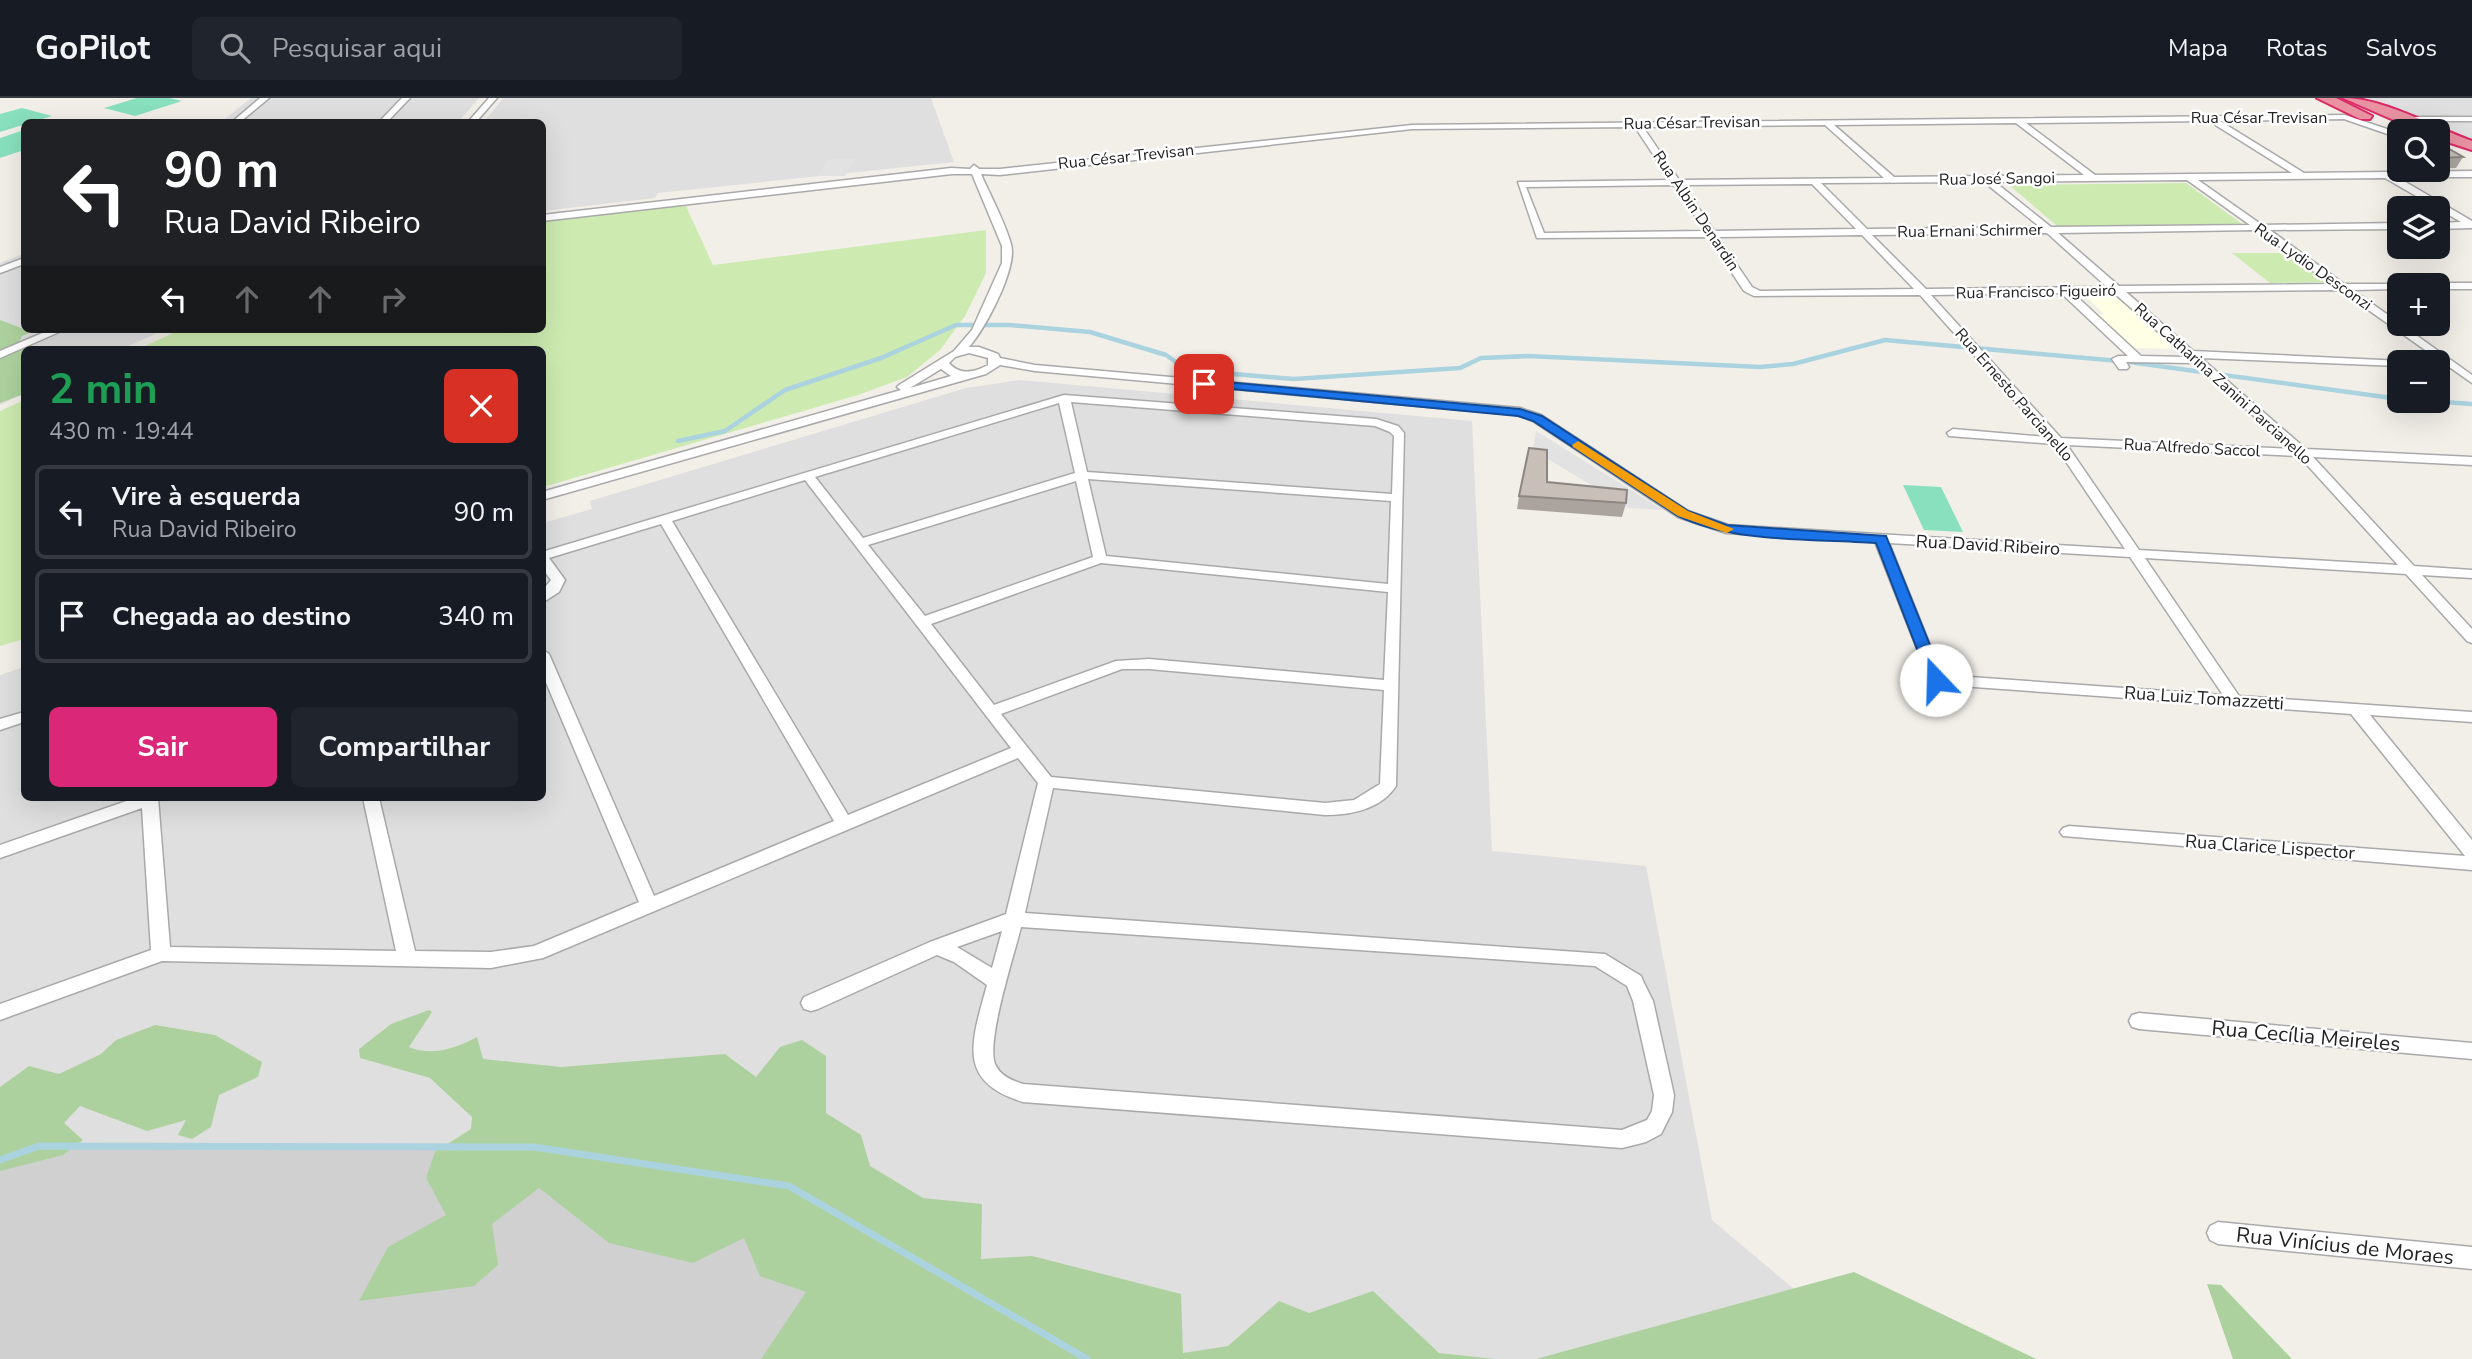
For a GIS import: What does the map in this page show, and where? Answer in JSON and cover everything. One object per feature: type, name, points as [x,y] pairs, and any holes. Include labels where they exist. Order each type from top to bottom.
[{"type":"highway","points":[[2324,98],[2360,114],[2387,121]]},
{"type":"highway","points":[[2360,114],[2387,121]]},
{"type":"highway","points":[[2450,138],[2472,146]]},
{"type":"highway","points":[[2450,154],[2467,163]]},
{"type":"street","points":[[240,119],[265,98]]},
{"type":"street","points":[[386,119],[406,98]]},
{"type":"street","points":[[475,119],[493,98]]},
{"type":"street","name":"Rua César Trevisan","points":[[546,218],[951,171],[1040,166],[1388,128],[2360,114]]},
{"type":"street","points":[[2209,118],[2302,176]]},
{"type":"street","points":[[2450,121],[2472,119]]},
{"type":"street","points":[[2017,120],[2093,178]]},
{"type":"street","points":[[1826,121],[1892,180]]},
{"type":"street","name":"Rua Albin Denardin","points":[[1638,124],[1748,289],[1758,294]]},
{"type":"street","points":[[2467,163],[2472,172]]},
{"type":"street","points":[[546,495],[885,397],[959,352],[977,331],[1007,262],[1007,246],[975,170]]},
{"type":"street","name":"Rua José Sangoi","points":[[1541,236],[1521,184],[2472,172]]},
{"type":"street","points":[[2385,175],[2472,225]]},
{"type":"street","name":"Rua Lydio Desconzi","points":[[2189,177],[2472,380]]},
{"type":"street","name":"Rua Catharina Zanini Parcianello","points":[[1986,179],[2049,230],[2303,453],[2472,638]]},
{"type":"street","name":"Rua Ernesto Parcianello","points":[[1814,181],[1924,293],[2058,441],[2234,701]]},
{"type":"street","points":[[2450,226],[2472,225]]},
{"type":"street","name":"Rua Ernani Schirmer","points":[[1541,236],[2387,226]]},
{"type":"street","points":[[0,270],[21,262]]},
{"type":"street","name":"Rua Francisco Figueiró","points":[[1758,294],[2387,286]]},
{"type":"street","points":[[2450,286],[2472,286]]},
{"type":"street","points":[[2065,291],[2138,359]]},
{"type":"street","points":[[977,331],[992,357],[987,370]]},
{"type":"street","points":[[21,346],[52,333]]},
{"type":"street","points":[[0,355],[21,346]]},
{"type":"street","name":"Rua David Ribeiro","points":[[959,352],[1035,368]]},
{"type":"street","points":[[2123,367],[2118,359],[2194,357],[2387,363]]},
{"type":"street","points":[[943,363],[948,372],[967,375]]},
{"type":"street","points":[[2452,365],[2472,366]]},
{"type":"street","name":"Rua David Ribeiro","points":[[885,397],[987,370],[1035,368],[1520,412],[1537,418],[1683,514],[1726,529],[2472,575]]},
{"type":"street","points":[[1064,398],[1100,559]]},
{"type":"street","points":[[546,556],[663,518],[1064,398],[1385,426],[1394,429],[1400,436],[1388,786],[1377,796],[1352,809],[1325,809],[1046,782],[807,475]]},
{"type":"street","name":"Rua Alfredo Saccol","points":[[1953,433],[2058,441],[2472,461]]},
{"type":"street","points":[[860,543],[1082,475],[1398,498]]},
{"type":"street","points":[[663,518],[844,822]]},
{"type":"street","name":"Rua Luiz Tomazzetti","points":[[1881,539],[1936,680],[2472,717]]},
{"type":"street","points":[[922,622],[1100,559],[1395,589]]},
{"type":"street","points":[[546,563],[558,580],[554,589],[546,596]]},
{"type":"street","points":[[546,663],[650,907]]},
{"type":"street","points":[[991,712],[1121,664],[1149,664],[1391,686]]},
{"type":"street","points":[[2356,709],[2472,852]]},
{"type":"street","points":[[0,725],[21,718]]},
{"type":"street","points":[[0,1012],[161,954],[491,960],[536,953],[1021,750]]},
{"type":"street","points":[[811,1003],[937,947],[1014,919],[1598,959],[1634,981],[1643,1001],[1664,1095],[1662,1112],[1654,1127],[1639,1135],[1622,1139],[1023,1093],[1002,1087],[991,1076],[984,1062],[984,1046],[998,983],[1014,919],[1046,782]]},
{"type":"street","points":[[0,852],[142,801]]},
{"type":"street","points":[[150,801],[161,954]]},
{"type":"street","points":[[372,801],[407,959]]},
{"type":"street","name":"Rua Clarice Lispector","points":[[2069,832],[2472,863]]},
{"type":"street","points":[[937,947],[961,957],[998,983]]},
{"type":"street","name":"Rua Cecília Meireles","points":[[2139,1021],[2472,1051]]},
{"type":"street","name":"Rua Vinícius de Moraes","points":[[2218,1233],[2472,1258]]},
{"type":"shaded area","points":[[251,98],[479,98],[461,119],[225,119]]},
{"type":"shaded area","points":[[503,98],[931,98],[954,162],[658,193],[655,198],[546,211],[546,119],[486,119]]},
{"type":"shaded area","points":[[2350,98],[2472,98],[2472,146],[2450,138],[2450,119],[2398,119]]},
{"type":"shaded area","points":[[828,159],[855,159],[845,176],[818,176]]},
{"type":"shaded area","points":[[21,254],[21,333],[157,333],[129,346],[21,346],[21,394],[0,405],[0,263]]},
{"type":"shaded area","points":[[2114,294],[2176,349],[2129,348],[2093,315],[2104,314],[2084,295]]},
{"type":"shaded area","points":[[1020,380],[1472,421],[1492,851],[1646,866],[1712,1220],[1877,1359],[1087,1359],[0,1160],[0,675],[21,668],[21,801],[546,801],[546,522],[592,509],[590,501],[966,388]]},
{"type":"shaded area","points":[[1536,431],[1663,510],[1629,508],[1533,450]]},
{"type":"shaded area","points":[[39,1146],[534,1147],[1087,1359],[0,1359],[0,1160]]},
{"type":"green space","points":[[137,98],[169,98],[182,101],[135,116],[104,108]]},
{"type":"green space","points":[[22,108],[52,116],[21,119],[21,126],[0,132],[0,114]]},
{"type":"green space","points":[[21,131],[21,151],[0,158],[0,138]]},
{"type":"green space","points":[[2186,183],[2242,224],[2057,226],[2009,185]]},
{"type":"green space","points":[[685,204],[713,265],[986,230],[986,273],[965,316],[940,350],[907,377],[858,395],[546,486],[546,346],[145,346],[173,333],[546,333],[546,221]]},
{"type":"green space","points":[[2232,253],[2289,253],[2333,282],[2270,283]]},
{"type":"green space","points":[[0,320],[21,328],[21,333],[30,333],[22,336],[18,344],[31,346],[21,346],[21,395],[0,403]]},
{"type":"green space","points":[[21,401],[21,640],[0,646],[0,411]]},
{"type":"green space","points":[[1903,485],[1941,487],[1963,532],[1924,530]]},
{"type":"green space","points":[[429,1010],[432,1012],[409,1047],[426,1051],[444,1050],[477,1037],[483,1059],[561,1067],[725,1054],[756,1077],[780,1047],[802,1040],[826,1056],[826,1113],[861,1135],[870,1166],[923,1198],[982,1204],[981,1259],[1032,1256],[1181,1294],[1183,1353],[1228,1346],[1279,1301],[1309,1313],[1373,1291],[1439,1353],[1495,1359],[761,1359],[806,1292],[760,1276],[744,1238],[693,1263],[609,1243],[539,1188],[492,1224],[498,1265],[474,1286],[359,1301],[388,1247],[446,1215],[426,1178],[435,1152],[471,1129],[472,1117],[430,1078],[360,1058],[359,1049],[391,1024]]},
{"type":"green space","points":[[155,1025],[215,1035],[262,1062],[258,1077],[219,1095],[211,1127],[192,1139],[178,1135],[186,1120],[147,1131],[80,1106],[64,1123],[83,1140],[63,1155],[0,1171],[0,1087],[29,1066],[59,1074],[101,1054],[116,1040]]},
{"type":"green space","points":[[1854,1272],[2036,1359],[1536,1359]]},
{"type":"green space","points":[[2207,1284],[2221,1285],[2292,1359],[2233,1359]]},
{"type":"building","points":[[2450,149],[2463,157],[2450,158]]},
{"type":"building","points":[[1529,448],[1547,450],[1547,482],[1627,490],[1626,503],[1519,496]]},
{"type":"waterway","points":[[678,441],[725,431],[785,390],[881,358],[956,325],[1010,325],[1090,332],[1166,355],[1187,370],[1294,379],[1460,368],[1481,358],[1529,356],[1760,367],[1793,364],[1885,340],[2119,361]]},
{"type":"waterway","points":[[2129,362],[2387,397]]},
{"type":"waterway","points":[[2450,402],[2472,404]]},
{"type":"waterway","points":[[0,1160],[39,1146],[534,1147],[789,1186],[1087,1359]]},
{"type":"slow traffic","points":[[1578,445],[1683,514],[1727,529]]},
{"type":"route","points":[[1204,384],[1520,412],[1537,418],[1683,514],[1702,522],[1726,529],[1881,539],[1936,680]]}]
